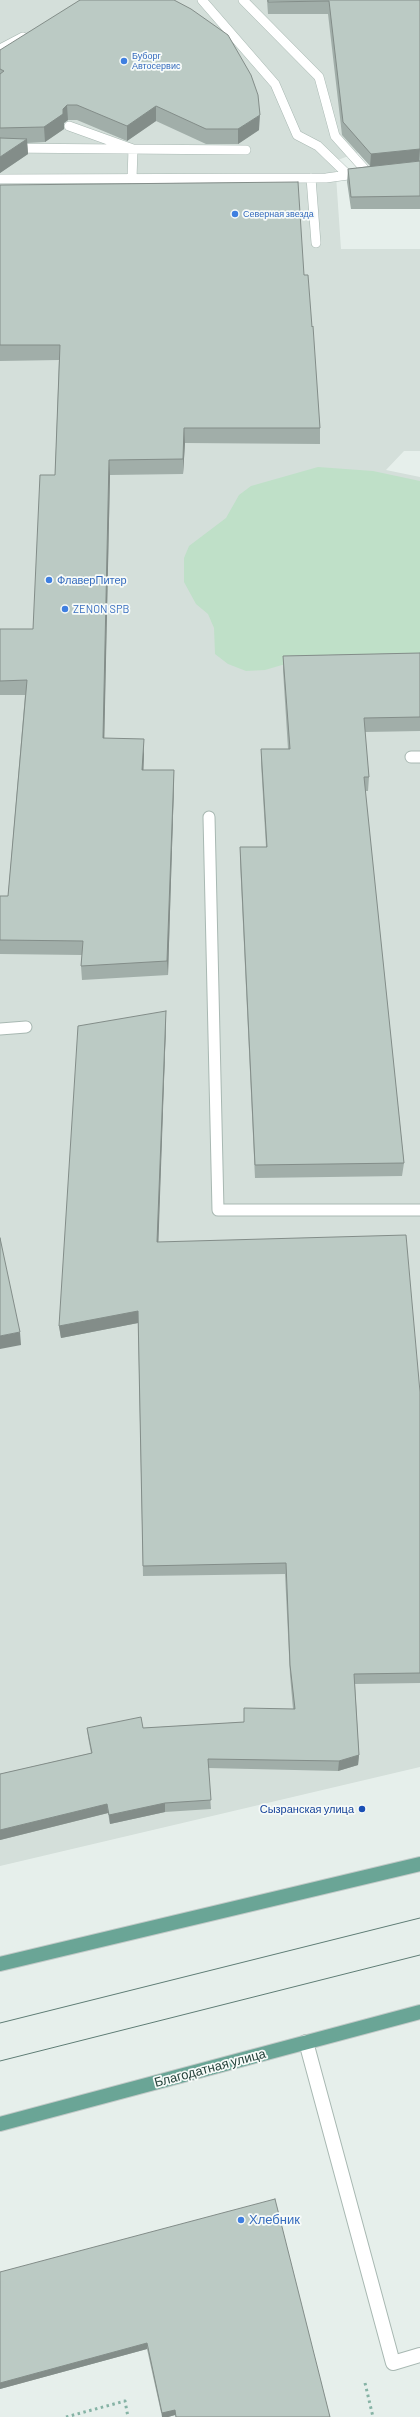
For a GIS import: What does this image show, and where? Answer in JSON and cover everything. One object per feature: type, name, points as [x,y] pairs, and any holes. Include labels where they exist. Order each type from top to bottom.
[{"type":"main road","points":[[0,1964],[420,1864]]},
{"type":"main road","name":"Благодатная улица","points":[[0,2124],[420,2012]]},
{"type":"lane","points":[[202,0],[275,84],[297,135],[318,146],[348,175]]},
{"type":"lane","points":[[0,179],[311,178],[372,172],[335,136],[319,77],[243,0]]},
{"type":"lane","points":[[0,50],[27,34]]},
{"type":"lane","points":[[69,126],[133,149]]},
{"type":"lane","points":[[0,148],[246,150]]},
{"type":"lane","points":[[132,179],[133,149]]},
{"type":"lane","points":[[311,178],[316,243]]},
{"type":"lane","points":[[210,817],[218,1210],[420,1210]]},
{"type":"lane","points":[[0,1029],[26,1027]]},
{"type":"lane","points":[[306,2042],[393,2363],[420,2355]]},
{"type":"path","points":[[66,2417],[125,2401],[128,2417]]},
{"type":"shaded area","points":[[0,0],[420,0],[373,147],[335,161],[341,249],[420,249],[420,451],[404,451],[386,470],[420,477],[420,1767],[0,1866]]},
{"type":"green space","points":[[318,467],[373,471],[420,481],[420,663],[282,665],[265,670],[246,671],[228,664],[215,654],[214,628],[208,614],[196,604],[184,582],[184,558],[189,546],[226,518],[239,495],[251,486]]},
{"type":"building","points":[[80,0],[174,0],[191,9],[228,35],[251,75],[258,95],[260,115],[238,129],[206,129],[156,106],[127,126],[77,105],[67,105],[63,109],[63,114],[44,127],[0,128],[0,74],[4,71],[0,69],[0,50]]},
{"type":"building","points":[[268,0],[420,0],[420,149],[371,154],[343,122],[329,1],[268,2]]},
{"type":"building","points":[[0,138],[27,139],[0,157]]},
{"type":"building","points":[[420,161],[420,196],[351,197],[348,169]]},
{"type":"building","points":[[298,182],[304,275],[308,275],[320,428],[184,428],[183,459],[109,460],[103,738],[144,739],[142,770],[174,770],[167,961],[81,966],[83,941],[0,940],[0,896],[8,896],[27,680],[0,681],[0,629],[33,629],[40,475],[55,475],[60,345],[0,345],[0,185]]},
{"type":"building","points":[[420,653],[420,717],[364,718],[369,777],[364,777],[404,1163],[255,1165],[240,847],[267,847],[261,749],[290,749],[283,656]]},
{"type":"building","points":[[166,1011],[157,1242],[406,1235],[420,1392],[420,1673],[354,1674],[359,1755],[339,1761],[208,1759],[211,1800],[165,1803],[109,1815],[107,1804],[0,1830],[0,1774],[92,1753],[87,1728],[141,1717],[143,1728],[244,1722],[244,1708],[295,1709],[290,1665],[286,1563],[143,1566],[138,1311],[59,1326],[78,1026]]},
{"type":"building","points":[[0,1238],[20,1332],[0,1336]]},
{"type":"building","points":[[275,2199],[330,2417],[176,2417],[175,2410],[162,2413],[147,2343],[0,2383],[0,2272]]},
{"type":"tram line","points":[[0,2023],[420,1918]]},
{"type":"tram line","points":[[0,2061],[420,1955]]},
{"type":"place","name":"Буборг Автосервис","points":[[124,61]]},
{"type":"place","name":"Северная звезда","points":[[235,214]]},
{"type":"place","name":"ФлаверПитер","points":[[49,580]]},
{"type":"place","name":"ZENON SPB","points":[[65,609]]},
{"type":"place","name":"Сызранская улица","points":[[362,1809]]},
{"type":"place","name":"Хлебник","points":[[241,2220]]}]
